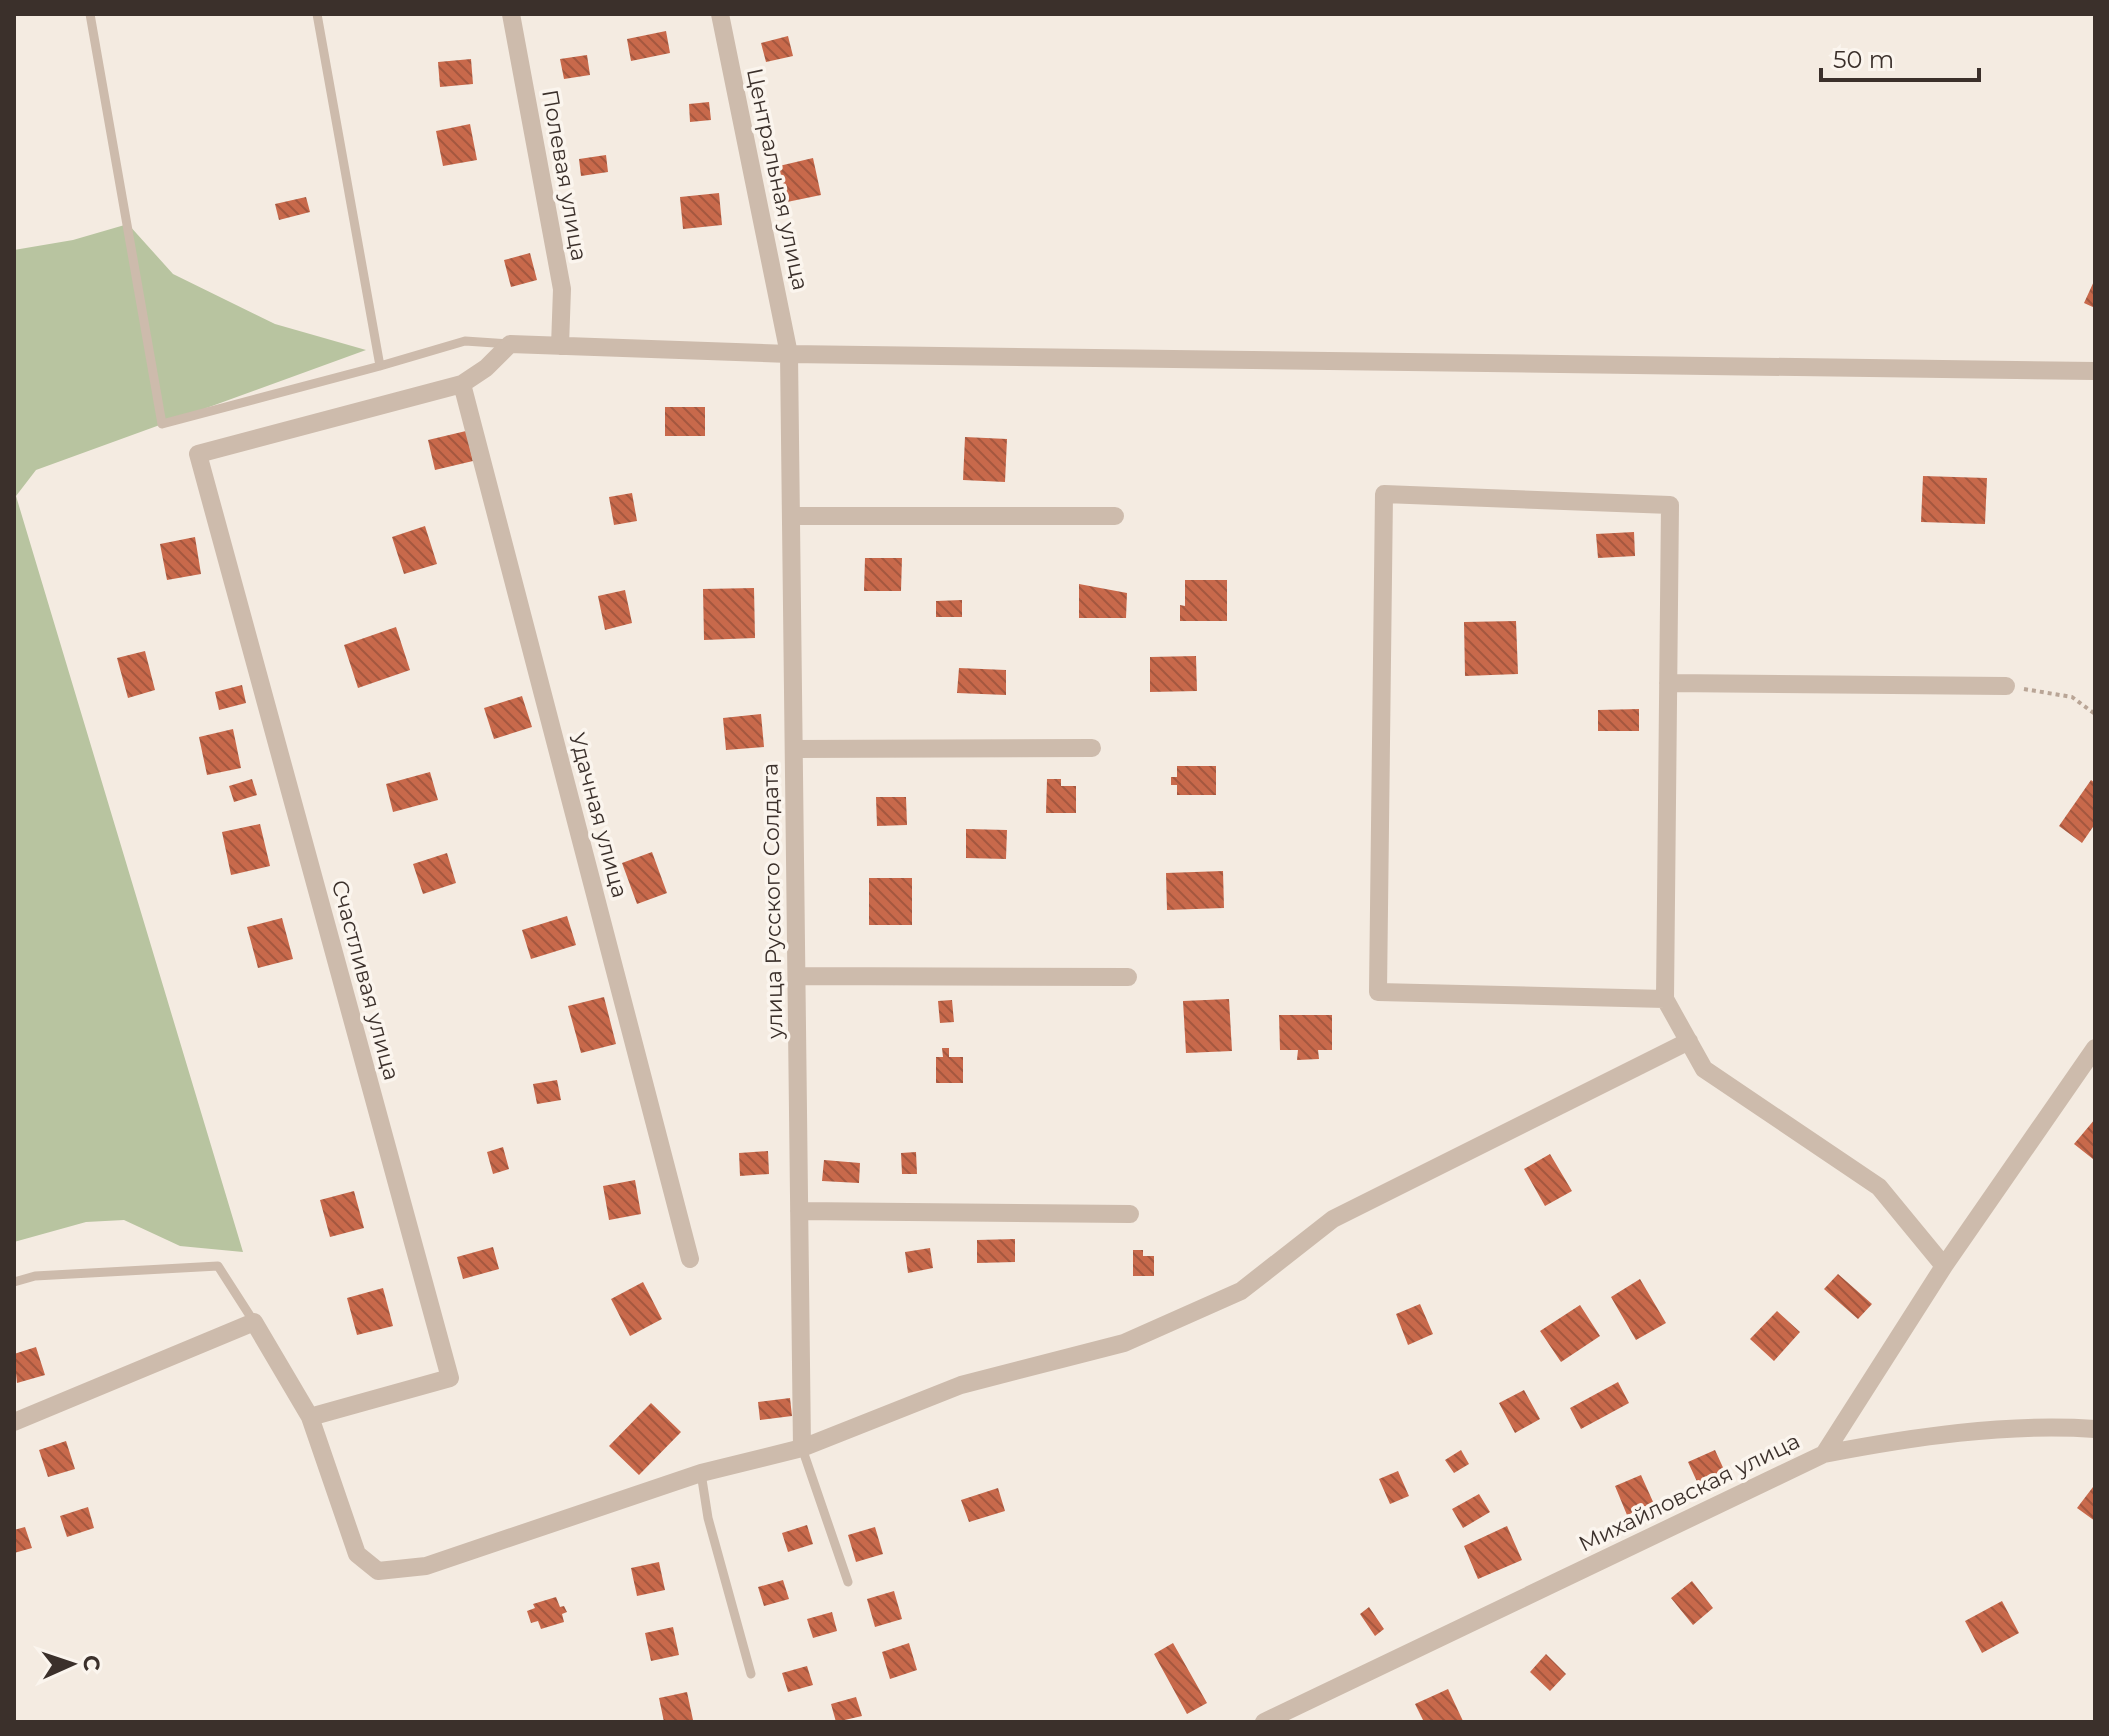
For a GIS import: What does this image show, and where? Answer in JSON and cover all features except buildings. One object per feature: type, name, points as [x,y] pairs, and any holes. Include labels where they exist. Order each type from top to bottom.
[{"type":"street","name":"Полевая улица","points":[[511,14],[562,289],[560,346]]},
{"type":"street","name":"Центральная улица","points":[[720,14],[789,354]]},
{"type":"street","points":[[462,384],[486,368],[510,344],[789,354],[2095,371]]},
{"type":"street","name":"улица Русского Солдата","points":[[789,354],[802,1448]]},
{"type":"street","name":"Счастливая улица","points":[[310,1417],[450,1378],[198,454],[462,384]]},
{"type":"street","name":"Удачная улица","points":[[462,384],[690,1259]]},
{"type":"street","points":[[1665,999],[1378,992],[1384,494],[1670,505],[1665,999],[1704,1069],[1879,1187],[1944,1266]]},
{"type":"street","points":[[792,516],[1115,516]]},
{"type":"street","points":[[1668,683],[2006,686]]},
{"type":"street","points":[[794,749],[1092,748]]},
{"type":"street","points":[[797,976],[1128,977]]},
{"type":"street","points":[[14,1422],[254,1322],[310,1417],[357,1554],[378,1571],[426,1566],[701,1473],[802,1448],[961,1385],[1124,1343],[1241,1291],[1333,1219],[1689,1041]]},
{"type":"street","name":"Михайловская улица","points":[[1264,1722],[1824,1454],[1944,1266],[2095,1048]]},
{"type":"street","points":[[799,1211],[1130,1214]]},
{"type":"street","points":[[1824,1454],[1913,1437],[2063,1427],[2095,1429]]},
{"type":"lane","points":[[90,14],[162,424],[465,341],[510,344]]},
{"type":"lane","points":[[317,14],[380,366]]},
{"type":"lane","points":[[14,1282],[35,1276],[218,1266],[254,1322]]},
{"type":"lane","points":[[802,1448],[848,1582]]},
{"type":"lane","points":[[701,1473],[708,1518],[751,1674]]},
{"type":"path","points":[[2006,686],[2072,697],[2095,714]]},
{"type":"green space","points":[[128,224],[173,274],[275,324],[366,350],[36,470],[16,496],[243,1252],[180,1246],[124,1220],[86,1222],[14,1242],[14,250],[73,240]]}]
